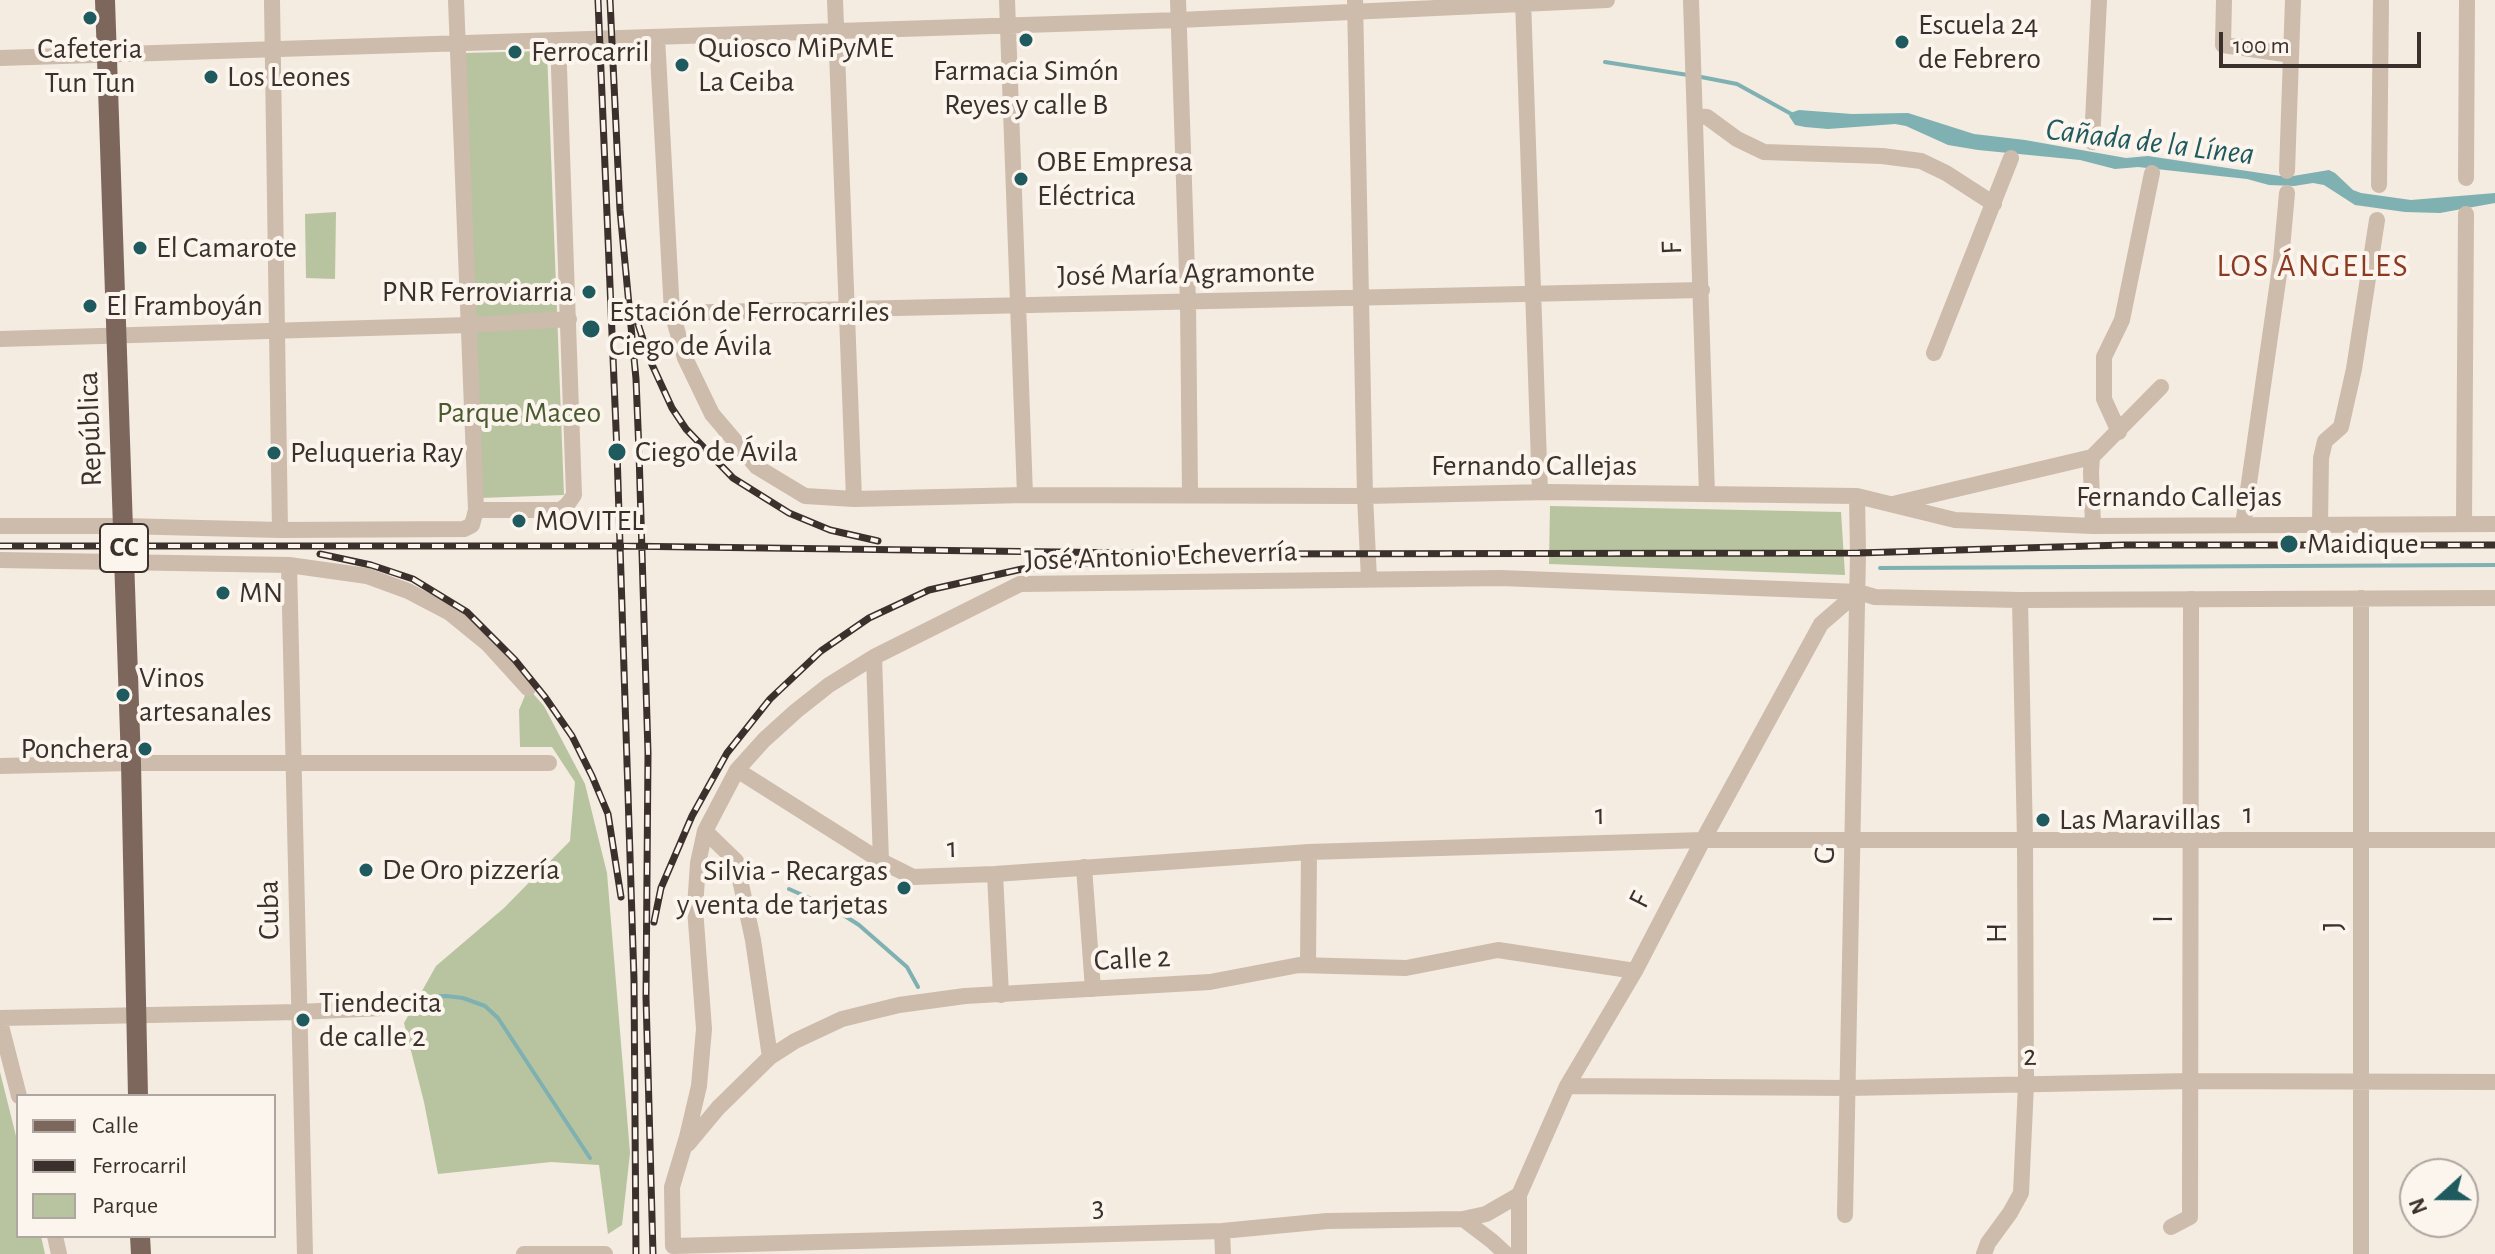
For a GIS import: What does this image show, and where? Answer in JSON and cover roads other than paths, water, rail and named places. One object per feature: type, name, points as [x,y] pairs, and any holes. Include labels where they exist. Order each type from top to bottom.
[{"type":"main road","name":"República","points":[[105,0],[125,562],[138,1094]]},
{"type":"street","points":[[272,0],[280,530]]},
{"type":"street","points":[[0,526],[280,530],[464,529],[472,525],[476,510],[456,0]]},
{"type":"street","points":[[835,0],[854,499]]},
{"type":"street","points":[[1007,0],[1025,495]]},
{"type":"street","points":[[1178,0],[1188,303],[1190,494]]},
{"type":"street","points":[[0,58],[1179,20],[1355,6],[1607,0]]},
{"type":"street","name":"F","points":[[1691,0],[1707,494]]},
{"type":"street","points":[[2092,142],[2099,0]]},
{"type":"street","points":[[2224,0],[2223,45],[2291,55]]},
{"type":"street","points":[[2287,171],[2293,0]]},
{"type":"street","points":[[2379,185],[2381,0]]},
{"type":"street","points":[[2466,178],[2467,0]]},
{"type":"street","points":[[1523,2],[1540,492]]},
{"type":"street","points":[[1355,6],[1369,579]]},
{"type":"street","name":"Fernando Callejas","points":[[657,37],[672,313],[685,358],[712,414],[757,467],[805,496],[854,499],[1540,492],[1857,496],[1955,520],[2093,526],[2495,524]]},
{"type":"street","points":[[476,510],[560,510],[574,495],[558,40]]},
{"type":"street","points":[[1695,110],[1737,139],[1764,152],[1882,156],[1921,161],[1994,204]]},
{"type":"street","points":[[1934,353],[2011,158]]},
{"type":"street","points":[[2119,432],[2104,399],[2104,357],[2122,320],[2152,173]]},
{"type":"street","points":[[2243,525],[2279,275],[2287,193]]},
{"type":"street","points":[[2464,524],[2466,214]]},
{"type":"street","points":[[2320,525],[2321,458],[2325,441],[2341,427],[2354,369],[2377,220]]},
{"type":"street","name":"José María Agramonte","points":[[672,313],[1702,290]]},
{"type":"street","points":[[0,339],[469,325],[569,319]]},
{"type":"street","points":[[1890,505],[2092,457],[2161,387]]},
{"type":"street","points":[[2092,457],[2093,526]]},
{"type":"street","name":"G","points":[[1845,1215],[1858,592],[1857,496]]},
{"type":"street","points":[[0,560],[289,565],[367,576],[408,591],[450,613],[488,644],[528,688]]},
{"type":"street","name":"Cuba","points":[[289,565],[305,1254]]},
{"type":"street","name":"José Antonio Echeverría","points":[[673,1246],[672,1187],[699,1086],[704,1029],[695,908],[698,863],[705,831],[737,770],[764,740],[829,685],[874,657],[1020,584],[1501,578],[1858,592]]},
{"type":"street","points":[[1858,592],[1875,597],[2020,600],[2495,598]]},
{"type":"street","name":"F","points":[[1519,1254],[1519,1195],[1567,1086],[1635,971],[1821,624],[1858,592]]},
{"type":"street","name":"J","points":[[2361,598],[2361,1254]]},
{"type":"street","name":"I","points":[[2171,1227],[2190,1217],[2191,599]]},
{"type":"street","name":"H","points":[[1984,1254],[2021,1193],[2026,1084],[2020,600]]},
{"type":"street","points":[[874,657],[881,861]]},
{"type":"street","points":[[0,766],[549,763]]},
{"type":"street","name":"1","points":[[737,770],[881,861],[913,877],[1309,852],[1703,840],[2495,840]]},
{"type":"street","points":[[705,831],[736,861],[753,940],[770,1057]]},
{"type":"street","points":[[1308,964],[1309,852]]},
{"type":"street","points":[[1084,867],[1093,989]]},
{"type":"street","points":[[995,874],[1001,995]]},
{"type":"street","name":"Calle 2","points":[[682,1151],[718,1108],[770,1057],[795,1041],[842,1019],[899,1005],[947,998],[1210,982],[1308,964],[1406,968],[1498,950],[1635,971]]},
{"type":"street","points":[[18,1094],[0,1020],[382,1008]]},
{"type":"street","name":"2","points":[[1567,1086],[1848,1088],[2190,1081],[2495,1082]]},
{"type":"street","name":"3","points":[[673,1246],[862,1248],[1222,1231],[1327,1221],[1463,1219],[1486,1214],[1519,1195]]},
{"type":"street","points":[[1463,1219],[1506,1254]]},
{"type":"street","points":[[1222,1231],[1223,1254]]},
{"type":"street","points":[[524,1254],[604,1253]]},
{"type":"water","points":[[1799,110],[1852,114],[1908,113],[1974,134],[2126,158],[2148,156],[2287,177],[2329,170],[2361,193],[2411,200],[2495,193],[2495,203],[2440,213],[2405,212],[2355,205],[2324,185],[2313,183],[2269,185],[2247,179],[2138,167],[2115,169],[2080,160],[1978,150],[1948,145],[1895,124],[1828,129],[1805,127],[1795,125],[1789,116]]},
{"type":"waterway","points":[[1605,62],[1688,75]]},
{"type":"waterway","points":[[1696,76],[1737,84],[1795,116]]},
{"type":"waterway","points":[[1880,568],[2495,565]]},
{"type":"waterway","points":[[789,889],[834,909],[859,925],[907,967],[918,987]]},
{"type":"waterway","points":[[399,998],[446,996],[485,1006],[498,1018],[590,1158]]},
{"type":"railway","points":[[598,0],[634,980],[636,1254]]},
{"type":"railway","points":[[610,0],[620,210],[636,379],[639,452],[648,753],[646,997],[653,1254]]},
{"type":"railway","points":[[638,324],[649,358],[672,408],[686,429],[733,478],[789,513],[830,530],[878,541]]},
{"type":"railway","points":[[0,546],[619,546],[1204,554],[1858,553],[2123,545],[2495,545]]},
{"type":"railway","points":[[320,554],[371,565],[413,579],[467,612],[515,660],[572,736],[592,776],[608,814],[621,897]]},
{"type":"railway","points":[[654,922],[661,888],[692,816],[727,753],[770,699],[821,651],[869,618],[929,590],[1022,569],[1098,562]]},
{"type":"place","name":"Cafeteria Tun Tun","points":[[90,18]]},
{"type":"place","name":"Farmacia Simón Reyes y calle B","points":[[1026,40]]},
{"type":"place","name":"Escuela 24 de Febrero","points":[[1902,42]]},
{"type":"place","name":"Ferrocarril","points":[[515,52]]},
{"type":"place","name":"Quiosco MiPyME La Ceiba","points":[[682,65]]},
{"type":"place","name":"Los Leones","points":[[211,77]]},
{"type":"place","name":"OBE Empresa Eléctrica","points":[[1021,179]]},
{"type":"place","name":"El Camarote","points":[[140,248]]},
{"type":"place","name":"PNR Ferroviarria","points":[[589,292]]},
{"type":"place","name":"El Framboyán","points":[[90,306]]},
{"type":"place","name":"Estación de Ferrocarriles Ciego de Ávila","points":[[591,329]]},
{"type":"place","name":"Ciego de Ávila","points":[[617,452]]},
{"type":"place","name":"Peluqueria Ray","points":[[274,453]]},
{"type":"place","name":"MOVITEL","points":[[519,521]]},
{"type":"place","name":"Maidique","points":[[2289,544]]},
{"type":"place","name":"MN","points":[[223,593]]},
{"type":"place","name":"Vinos artesanales","points":[[123,695]]},
{"type":"place","name":"Ponchera","points":[[145,749]]},
{"type":"place","name":"Las Maravillas","points":[[2043,820]]},
{"type":"place","name":"De Oro pizzería","points":[[366,870]]},
{"type":"place","name":"Silvia - Recargas y venta de tarjetas","points":[[904,888]]},
{"type":"place","name":"Tiendecita de calle 2","points":[[303,1020]]},
{"type":"district","name":"LOS ÁNGELES","points":[[2313,266]]},
{"type":"water label","name":"Cañada de la Línea","points":[[2150,142]]},
{"type":"park label","name":"Parque Maceo","points":[[519,413]]}]
